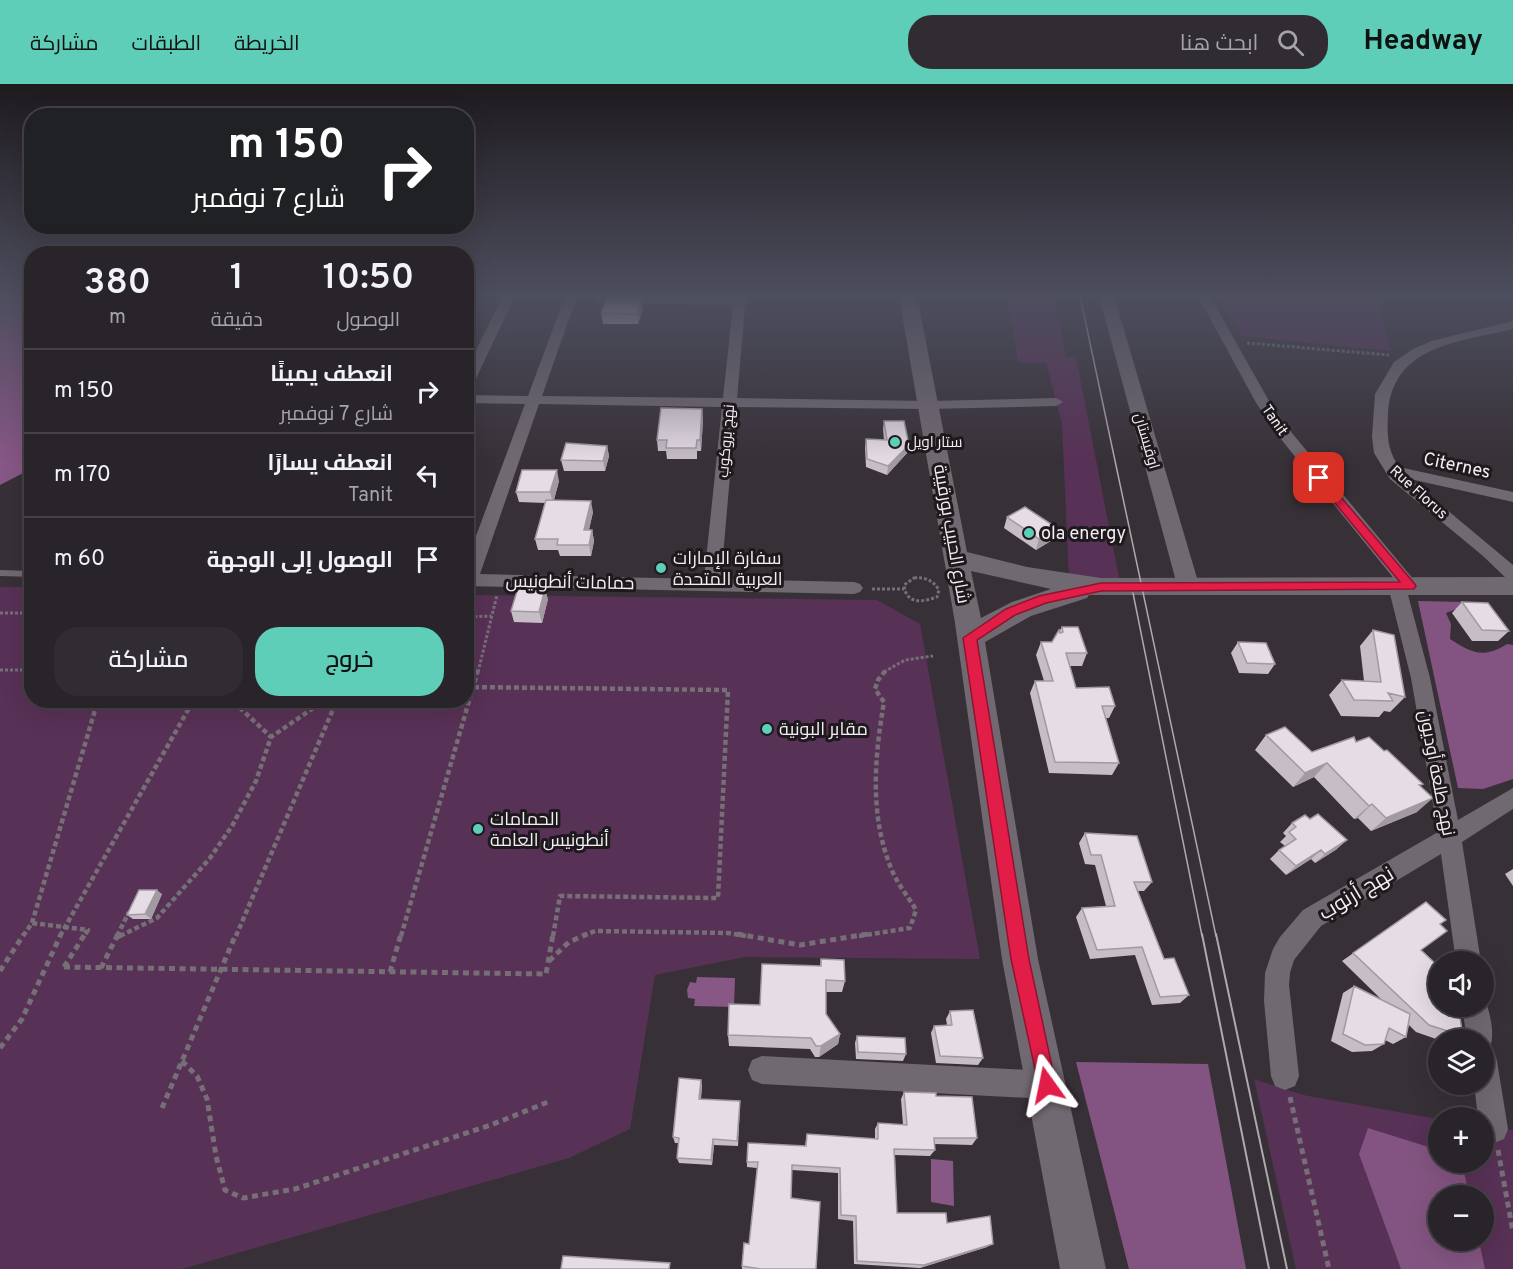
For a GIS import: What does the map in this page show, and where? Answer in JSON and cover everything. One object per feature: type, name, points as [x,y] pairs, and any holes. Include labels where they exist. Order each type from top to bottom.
[{"type":"main road","name":"شارع الحبيب بورقيبة","points":[[919,351],[970,638],[1020,959],[1047,1085],[1078,1268]]},
{"type":"main road","points":[[956,557],[988,568],[1045,581],[1101,587],[1513,586]]},
{"type":"main road","points":[[970,638],[1010,612],[1043,599],[1101,587]]},
{"type":"street","points":[[474,368],[482,351]]},
{"type":"street","points":[[474,563],[551,351]]},
{"type":"street","name":"نهج بروكوب","points":[[712,585],[734,351]]},
{"type":"street","name":"اوقيستان","points":[[1122,351],[1188,585]]},
{"type":"street","name":"Tanit","points":[[1234,351],[1281,430],[1403,586]]},
{"type":"street","name":"Rue Florus","points":[[1421,351],[1399,365],[1382,394],[1379,437],[1382,453],[1392,471],[1513,575]]},
{"type":"street","points":[[474,399],[929,405],[1056,402]]},
{"type":"street","name":"Citernes","points":[[1392,471],[1513,497]]},
{"type":"street","name":"حمامات أنطونيس","points":[[474,580],[854,588]]},
{"type":"street","name":"نهج طلعة أوديون","points":[[1403,586],[1408,626],[1450,837],[1467,951]]},
{"type":"street","name":"نهج أرنوب","points":[[1285,1076],[1277,992],[1278,965],[1296,937],[1312,918],[1513,797]]},
{"type":"street","points":[[762,1070],[1047,1085]]},
{"type":"lane","points":[[0,573],[24,574]]},
{"type":"path","points":[[1345,351],[1410,357]]},
{"type":"path","points":[[920,577],[934,582],[939,593],[933,600],[923,602],[908,596],[904,589],[910,579],[920,577]]},
{"type":"path","points":[[854,588],[904,589]]},
{"type":"path","points":[[32,923],[88,930],[64,968],[546,974],[560,896],[718,898],[728,690],[474,687],[497,595]]},
{"type":"path","points":[[0,613],[24,613]]},
{"type":"path","points":[[474,617],[491,616]]},
{"type":"path","points":[[549,961],[569,942],[595,931],[728,933],[800,945],[910,928],[916,910],[894,876],[880,837],[874,803],[876,742],[884,702],[874,689],[876,681],[884,670],[904,659],[933,656]]},
{"type":"path","points":[[0,670],[24,670]]},
{"type":"path","points":[[0,971],[32,923],[96,708]]},
{"type":"path","points":[[0,1048],[22,1019],[65,926],[189,708]]},
{"type":"path","points":[[240,708],[272,737]]},
{"type":"path","points":[[116,938],[157,918],[210,858],[232,826],[256,781],[272,737],[314,708]]},
{"type":"path","points":[[162,1108],[334,708]]},
{"type":"path","points":[[390,972],[468,708]]},
{"type":"path","points":[[101,968],[134,904]]},
{"type":"path","points":[[182,1061],[197,1076],[207,1099],[216,1156],[225,1190],[243,1198],[295,1189],[491,1125],[548,1102]]},
{"type":"path","points":[[1285,1076],[1329,1269]]},
{"type":"path","points":[[1494,1129],[1513,1232]]},
{"type":"shaded area","points":[[0,351],[24,351],[24,473],[0,485]]},
{"type":"shaded area","points":[[1016,351],[1065,351],[1066,357],[1076,357],[1120,583],[1069,579],[1062,423],[1046,363],[1018,362]]},
{"type":"shaded area","name":"الحمامات أنطونيس العامة","points":[[0,587],[24,587],[24,708],[474,708],[474,595],[877,600],[920,624],[980,959],[745,957],[655,975],[630,1129],[569,1158],[182,1269],[0,1269]]},
{"type":"shaded area","points":[[1418,601],[1465,602],[1467,605],[1446,613],[1451,624],[1450,639],[1471,651],[1491,652],[1507,644],[1513,645],[1513,779],[1483,789],[1458,788]]},
{"type":"shaded area","points":[[697,977],[735,978],[734,1007],[694,1006],[695,999],[688,998],[687,990],[690,982],[696,983]]},
{"type":"shaded area","points":[[1076,1062],[1208,1064],[1246,1269],[1129,1269]]},
{"type":"shaded area","points":[[1254,1079],[1303,1095],[1428,1117],[1428,1173],[1494,1173],[1494,1127],[1513,1130],[1513,1269],[1296,1269]]},
{"type":"shaded area","points":[[1368,1128],[1428,1147],[1428,1173],[1464,1173],[1467,1185],[1428,1185],[1428,1251],[1481,1251],[1485,1269],[1401,1269],[1359,1154]]},
{"type":"shaded area","points":[[931,1159],[953,1161],[954,1206],[931,1202]]},
{"type":"building","points":[[661,408],[702,409],[700,440],[697,440],[696,448],[666,448],[667,440],[657,440]]},
{"type":"building","points":[[884,421],[904,421],[909,445],[888,466],[867,459],[866,439],[887,440]]},
{"type":"building","points":[[566,443],[607,446],[603,461],[561,460]]},
{"type":"building","points":[[522,470],[557,470],[550,492],[516,492]]},
{"type":"building","points":[[546,500],[591,501],[584,530],[592,530],[589,545],[557,545],[558,539],[535,539]]},
{"type":"building","points":[[1025,507],[1057,528],[1039,539],[1007,517]]},
{"type":"building","points":[[518,588],[545,589],[539,612],[511,611]]},
{"type":"building","points":[[1462,602],[1488,603],[1509,631],[1482,630]]},
{"type":"building","points":[[1062,627],[1078,627],[1087,653],[1066,653],[1076,688],[1109,687],[1115,706],[1102,706],[1119,763],[1055,762],[1035,681],[1053,681],[1041,642],[1052,642],[1059,630],[1060,633],[1063,632]]},
{"type":"building","points":[[1373,630],[1394,635],[1405,697],[1388,693],[1393,701],[1354,700],[1342,680],[1381,682]]},
{"type":"building","points":[[1238,642],[1266,643],[1275,664],[1247,663]]},
{"type":"building","points":[[1285,727],[1312,752],[1354,737],[1356,742],[1369,737],[1384,751],[1387,750],[1423,784],[1419,785],[1433,798],[1386,818],[1372,804],[1369,806],[1327,763],[1305,773],[1266,735]]},
{"type":"building","points":[[1318,814],[1347,840],[1325,854],[1321,850],[1296,866],[1279,850],[1296,839],[1289,832],[1296,827],[1292,823],[1305,815],[1310,819]]},
{"type":"building","points":[[1085,833],[1137,836],[1152,882],[1134,882],[1164,959],[1174,958],[1189,995],[1160,997],[1142,947],[1097,950],[1082,908],[1115,906],[1101,855],[1091,855]]},
{"type":"building","points":[[139,890],[157,890],[145,914],[127,915]]},
{"type":"building","points":[[1426,902],[1446,920],[1440,924],[1447,931],[1421,950],[1428,957],[1428,1017],[1460,1017],[1462,1029],[1441,1029],[1429,1025],[1353,953]]},
{"type":"building","points":[[821,959],[844,960],[845,981],[826,980],[826,1014],[840,1034],[821,1046],[816,1046],[811,1038],[728,1035],[729,1004],[760,1005],[762,964],[821,966]]},
{"type":"building","points":[[1354,986],[1410,1014],[1406,1037],[1389,1028],[1384,1044],[1365,1045],[1343,1034]]},
{"type":"building","points":[[973,1010],[983,1058],[940,1056],[934,1026],[952,1025],[950,1011]]},
{"type":"building","points":[[857,1036],[905,1038],[906,1054],[858,1052]]},
{"type":"building","points":[[679,1078],[701,1080],[699,1099],[740,1101],[737,1141],[713,1139],[711,1160],[677,1158],[679,1138],[673,1137]]},
{"type":"building","points":[[904,1092],[972,1097],[977,1138],[934,1138],[935,1150],[894,1149],[897,1213],[946,1213],[947,1223],[990,1216],[993,1244],[924,1265],[857,1261],[856,1216],[841,1215],[840,1168],[792,1165],[791,1198],[820,1202],[816,1269],[761,1269],[742,1266],[744,1243],[749,1244],[758,1162],[747,1162],[748,1143],[806,1146],[807,1134],[878,1139],[878,1123],[907,1125]]},
{"type":"building","points":[[563,1256],[670,1263],[669,1269],[561,1269]]},
{"type":"tram line","points":[[1092,351],[1216,936]]},
{"type":"tram line","points":[[1133,593],[1202,936]]},
{"type":"tram line","points":[[1202,934],[1269,1269]]},
{"type":"tram line","points":[[1216,934],[1287,1269]]},
{"type":"place","name":"ستار اويل","points":[[895,442]]},
{"type":"place","name":"ola energy","points":[[1029,533]]},
{"type":"place","name":"سفارة الإمارات العربية المتحدة","points":[[661,568]]},
{"type":"place","name":"مقابر البونية","points":[[767,729]]},
{"type":"place","name":"الحمامات أنطونيس العامة","points":[[478,829]]},
{"type":"route","points":[[1047,1085],[1020,959],[970,638],[1010,612],[1043,599],[1101,587],[1410,586],[1319,478]]}]
